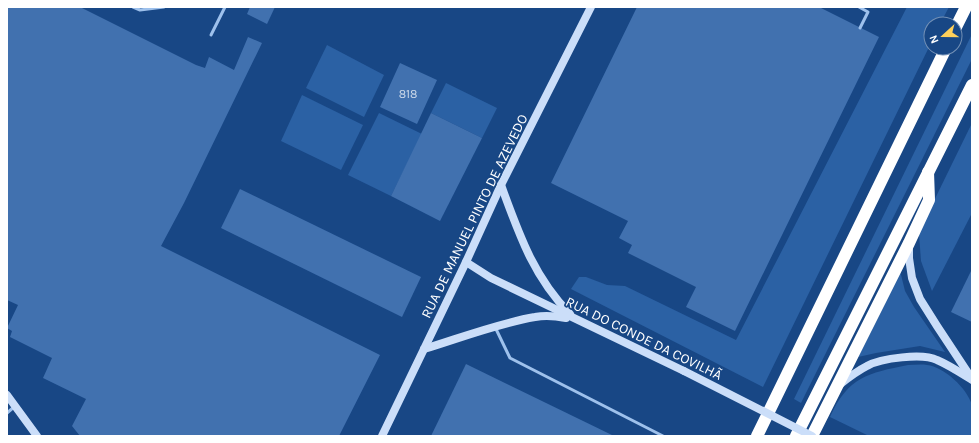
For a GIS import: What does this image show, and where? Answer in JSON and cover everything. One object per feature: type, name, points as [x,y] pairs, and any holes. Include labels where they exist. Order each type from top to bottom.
[{"type":"highway","points":[[962,16],[966,7]]},
{"type":"highway","points":[[757,436],[942,56]]},
{"type":"highway","points":[[796,436],[972,85]]},
{"type":"highway","points":[[812,436],[929,200],[928,171]]},
{"type":"main road","name":"RUA DE MANUEL PINTO DE AZEVEDO","points":[[382,436],[466,262],[501,185],[591,7]]},
{"type":"main road","points":[[501,185],[530,259],[549,290],[575,319]]},
{"type":"main road","points":[[909,243],[909,258],[912,278],[920,299],[972,380]]},
{"type":"main road","name":"RUA DO CONDE DA COVILHÃ","points":[[466,262],[491,278],[684,371],[812,436]]},
{"type":"main road","points":[[424,349],[495,327],[536,317],[554,316],[575,319]]},
{"type":"main road","points":[[838,385],[868,365],[914,356],[925,356],[936,359],[972,380]]},
{"type":"main road","points":[[7,395],[37,436]]},
{"type":"lane","points":[[134,7],[140,10],[164,7]]},
{"type":"lane","points":[[211,35],[224,7]]},
{"type":"lane","points":[[859,7],[868,12],[860,28]]},
{"type":"lane","points":[[495,327],[510,358],[663,436]]},
{"type":"lane","points":[[7,413],[15,406]]},
{"type":"shaded area","points":[[907,7],[949,7],[944,16],[923,16],[923,56],[925,56],[763,387],[571,289],[579,277],[586,277],[607,285],[625,286],[736,340]]},
{"type":"shaded area","points":[[972,34],[972,59],[801,403],[794,399],[961,56],[963,56],[963,52]]},
{"type":"shaded area","points":[[327,45],[384,75],[364,117],[306,88]]},
{"type":"shaded area","points":[[446,83],[497,108],[482,138],[431,113]]},
{"type":"shaded area","points":[[302,95],[363,125],[341,170],[281,141]]},
{"type":"shaded area","points":[[379,113],[422,134],[391,196],[348,175]]},
{"type":"shaded area","points":[[972,123],[972,213],[932,291],[921,261],[919,234]]},
{"type":"shaded area","points":[[900,271],[905,291],[914,307],[945,352],[920,346],[858,357],[880,314]]},
{"type":"shaded area","points":[[908,365],[925,365],[934,367],[947,374],[960,385],[972,405],[972,433],[970,436],[869,436],[830,417],[844,393],[861,379],[870,374]]},
{"type":"building","points":[[7,7],[80,7],[196,65],[205,68],[209,57],[234,70],[248,37],[262,43],[184,203],[161,246],[380,355],[339,436],[80,436],[72,426],[86,399],[43,378],[52,358],[10,337],[12,331],[7,328],[18,305],[7,300]]},
{"type":"building","points":[[250,7],[275,7],[267,24],[247,14]]},
{"type":"building","points":[[637,7],[819,7],[879,37],[735,331],[686,307],[696,287],[628,253],[632,245],[619,238],[628,221],[551,183]]},
{"type":"building","points":[[400,63],[437,80],[417,124],[380,107]]},
{"type":"building","points":[[431,113],[482,138],[440,221],[391,196]]},
{"type":"building","points":[[240,189],[421,277],[402,317],[221,228]]},
{"type":"building","points":[[972,269],[972,322],[951,312]]},
{"type":"building","points":[[466,364],[614,436],[431,436]]}]
